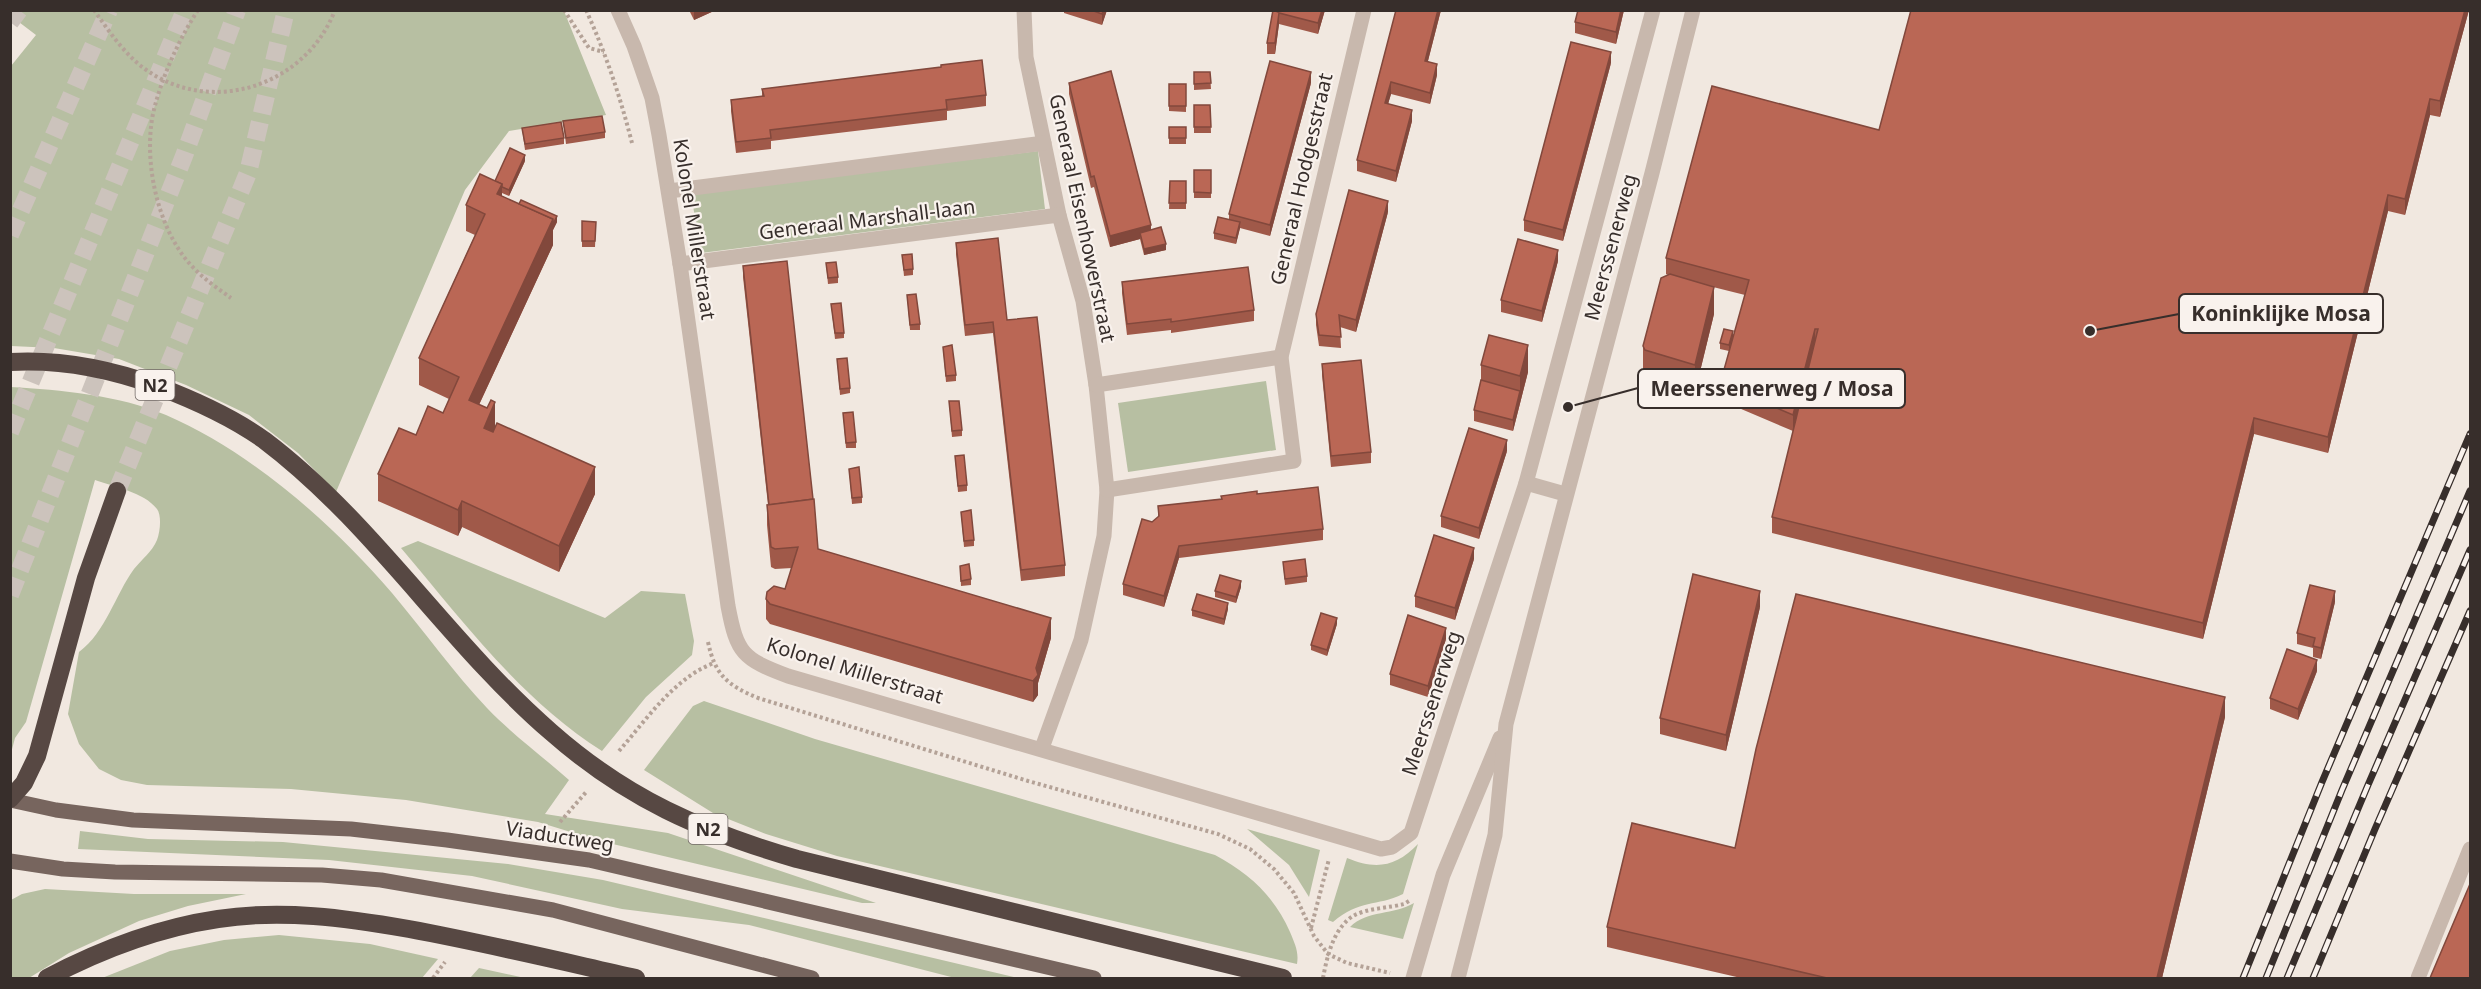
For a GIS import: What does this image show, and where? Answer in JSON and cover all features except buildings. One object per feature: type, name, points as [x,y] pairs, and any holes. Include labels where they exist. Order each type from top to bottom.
[{"type":"highway","name":"N2","points":[[10,362],[68,363],[140,380],[200,404],[262,439],[315,482],[466,648],[551,732],[618,783],[667,812],[738,842],[797,859],[1283,978]]},
{"type":"highway","points":[[10,799],[24,783],[37,756],[86,578],[117,491]]},
{"type":"highway","points":[[48,978],[89,956],[133,938],[176,926],[220,918],[268,915],[317,916],[412,930],[475,941],[636,978]]},
{"type":"main road","name":"Viaductweg","points":[[10,799],[56,810],[103,817],[362,831],[447,840],[589,860],[1094,978]]},
{"type":"main road","points":[[10,861],[63,869],[115,872],[322,875],[381,880],[553,910],[812,978]]},
{"type":"street","name":"Kolonel Millerstraat","points":[[618,10],[634,46],[651,98],[669,191],[728,606],[732,628],[743,652],[752,661],[788,676],[1042,748],[1381,849],[1392,847],[1411,833]]},
{"type":"street","name":"Generaal Eisenhowerstraat","points":[[1024,10],[1026,57],[1059,215],[1083,301],[1096,385],[1107,490],[1104,536],[1081,640],[1042,748]]},
{"type":"street","name":"Generaal Hodgesstraat","points":[[1281,357],[1364,10]]},
{"type":"street","name":"Meerssenerweg","points":[[1411,833],[1526,483],[1653,10]]},
{"type":"street","name":"Meerssenerweg","points":[[1413,978],[1443,875],[1506,724],[1693,10]]},
{"type":"street","points":[[669,191],[1044,143]]},
{"type":"street","name":"Generaal Marshall-laan","points":[[680,264],[1059,215]]},
{"type":"street","points":[[1096,385],[1281,357],[1294,461],[1107,490]]},
{"type":"street","points":[[1526,483],[1565,494]]},
{"type":"street","name":"Meerssenerweg","points":[[1458,978],[1495,835],[1506,724]]},
{"type":"street","points":[[2418,978],[2470,849]]},
{"type":"path","points":[[93,10],[144,68],[164,80],[189,90],[219,92],[256,87],[280,76],[302,59],[320,38],[335,10]]},
{"type":"path","points":[[198,10],[183,32],[155,103],[151,137],[152,172],[158,205],[169,234],[189,264],[231,298]]},
{"type":"path","points":[[564,10],[589,48],[605,52]]},
{"type":"path","points":[[586,10],[605,52],[621,99],[634,153]]},
{"type":"path","points":[[707,637],[712,664],[731,684],[758,698],[1028,781],[1218,834],[1250,849],[1274,869],[1294,892],[1311,928],[1328,954],[1347,963],[1392,974]]},
{"type":"path","points":[[613,758],[680,684],[702,667],[743,652]]},
{"type":"path","points":[[560,822],[587,791]]},
{"type":"path","points":[[1311,928],[1326,870]]},
{"type":"path","points":[[1323,978],[1328,954],[1342,926],[1354,916],[1404,904],[1443,875]]},
{"type":"path","points":[[433,978],[448,959]]},
{"type":"green space","points":[[11,11],[564,11],[606,115],[509,131],[465,190],[336,492],[298,453],[249,415],[186,385],[119,359],[54,348],[11,346],[11,66],[36,35],[11,16]]},
{"type":"green space","points":[[1038,151],[1045,209],[701,253],[691,194]]},
{"type":"green space","points":[[1266,381],[1276,450],[1128,472],[1118,403]]},
{"type":"green space","points":[[10,387],[70,392],[109,398],[148,408],[197,430],[228,448],[288,492],[344,541],[369,567],[487,708],[569,780],[545,814],[668,833],[876,903],[862,903],[600,841],[538,822],[406,800],[291,789],[147,785],[121,780],[99,769],[79,744],[68,714],[79,652],[96,634],[110,613],[127,579],[155,544],[160,520],[157,509],[144,498],[95,480],[26,722],[15,738],[11,753]]},
{"type":"green space","points":[[418,541],[605,618],[641,591],[685,594],[694,641],[692,655],[646,697],[602,751],[545,708],[470,631],[401,548]]},
{"type":"green space","points":[[704,701],[815,739],[1215,855],[1250,878],[1269,897],[1290,932],[1295,944],[1297,964],[837,856],[766,834],[713,813],[644,770],[693,706]]},
{"type":"green space","points":[[1247,829],[1320,850],[1309,897],[1289,865]]},
{"type":"green space","points":[[80,831],[148,839],[283,842],[508,864],[603,880],[1018,978],[955,978],[749,925],[622,909],[472,876],[329,860],[78,849]]},
{"type":"green space","points":[[1418,844],[1403,894],[1360,906],[1333,922],[1328,920],[1347,858],[1367,864],[1385,864],[1402,858]]},
{"type":"green space","points":[[45,889],[134,894],[246,894],[188,906],[139,921],[69,953],[29,978],[11,978],[11,900],[22,894]]},
{"type":"green space","points":[[1414,903],[1403,939],[1350,927],[1372,915]]},
{"type":"green space","points":[[279,935],[370,944],[438,959],[422,978],[102,978],[170,951],[224,940]]},
{"type":"green space","points":[[479,968],[525,978],[470,978]]},
{"type":"tunnel","points":[[10,22],[19,10]]},
{"type":"tunnel","points":[[10,235],[109,10]]},
{"type":"tunnel","points":[[10,432],[185,10]]},
{"type":"tunnel","points":[[10,595],[184,156],[237,10]]},
{"type":"tunnel","points":[[117,491],[248,173],[286,10]]},
{"type":"railway","points":[[2243,978],[2322,782],[2470,434]]},
{"type":"railway","points":[[2266,978],[2342,790],[2470,491]]},
{"type":"railway","points":[[2287,978],[2470,550]]},
{"type":"railway","points":[[2313,978],[2470,611]]},
{"type":"place","name":"Koninklijke Mosa","points":[[2090,331]]},
{"type":"place","name":"Meerssenerweg / Mosa","points":[[1568,407]]}]
